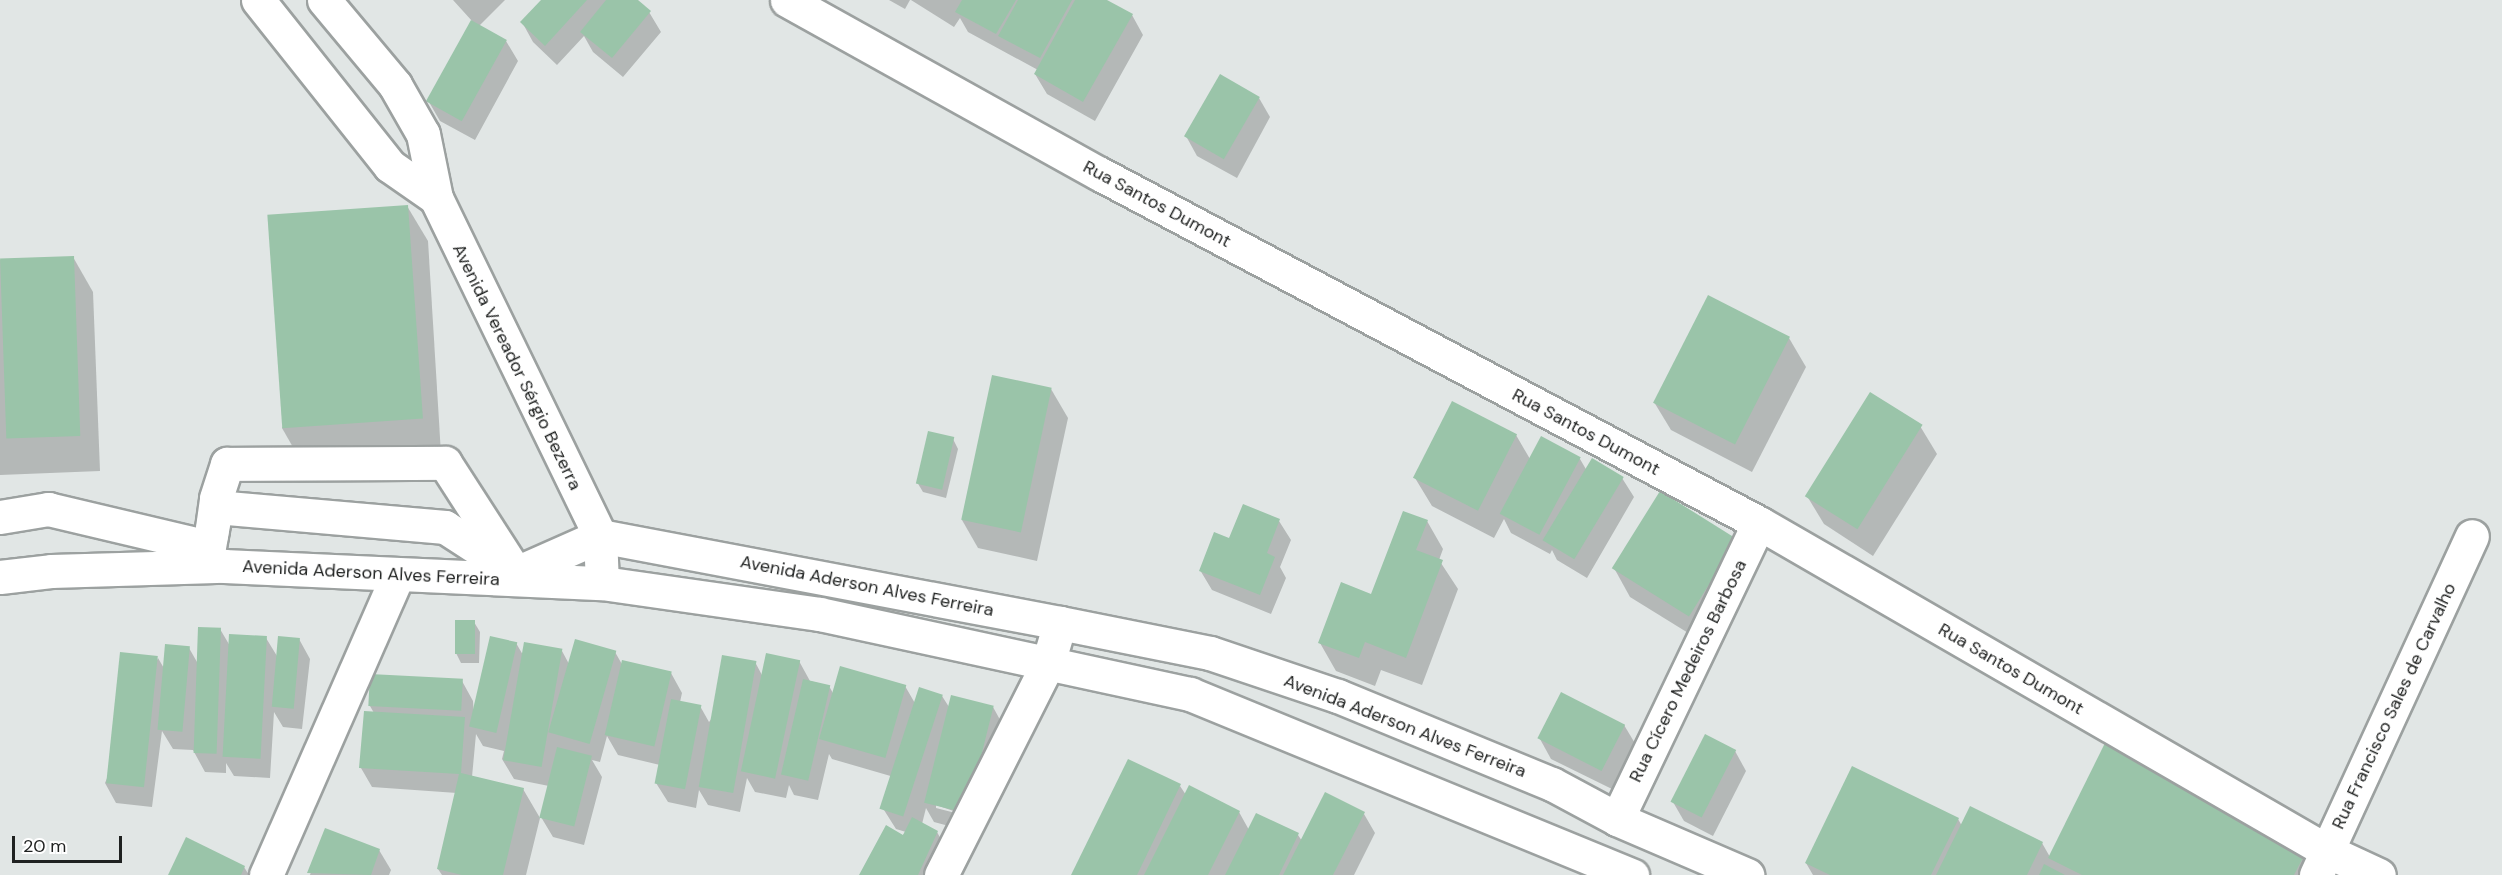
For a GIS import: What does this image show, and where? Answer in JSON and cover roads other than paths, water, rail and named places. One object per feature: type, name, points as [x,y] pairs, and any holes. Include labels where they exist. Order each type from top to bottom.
[{"type":"street","name":"Avenida Vereador Sérgio Bezerra","points":[[258,0],[390,166],[436,198]]},
{"type":"street","name":"Avenida Vereador Sérgio Bezerra","points":[[324,0],[395,86],[423,134],[436,198],[600,536]]},
{"type":"street","name":"Rua Santos Dumont","points":[[787,0],[1100,174],[1759,523],[2321,863],[2379,875]]},
{"type":"street","points":[[0,517],[48,509],[209,547],[216,498],[227,464],[445,463],[516,573]]},
{"type":"street","name":"Avenida Aderson Alves Ferreira","points":[[209,547],[216,507],[445,527],[516,573],[600,536],[1060,623],[1210,654],[1338,696],[1552,784],[1617,819],[1747,875]]},
{"type":"street","name":"Rua Cícero Medeiros Barbosa","points":[[1617,819],[1759,523]]},
{"type":"street","points":[[600,536],[602,583]]},
{"type":"street","name":"Rua Francisco Sales de Carvalho","points":[[2321,863],[2472,536]]},
{"type":"street","name":"Avenida Aderson Alves Ferreira","points":[[0,577],[51,571],[224,566],[602,583],[820,614],[1190,694],[1611,871]]},
{"type":"street","points":[[266,875],[398,574]]},
{"type":"street","points":[[940,875],[1048,663],[1060,623]]}]
